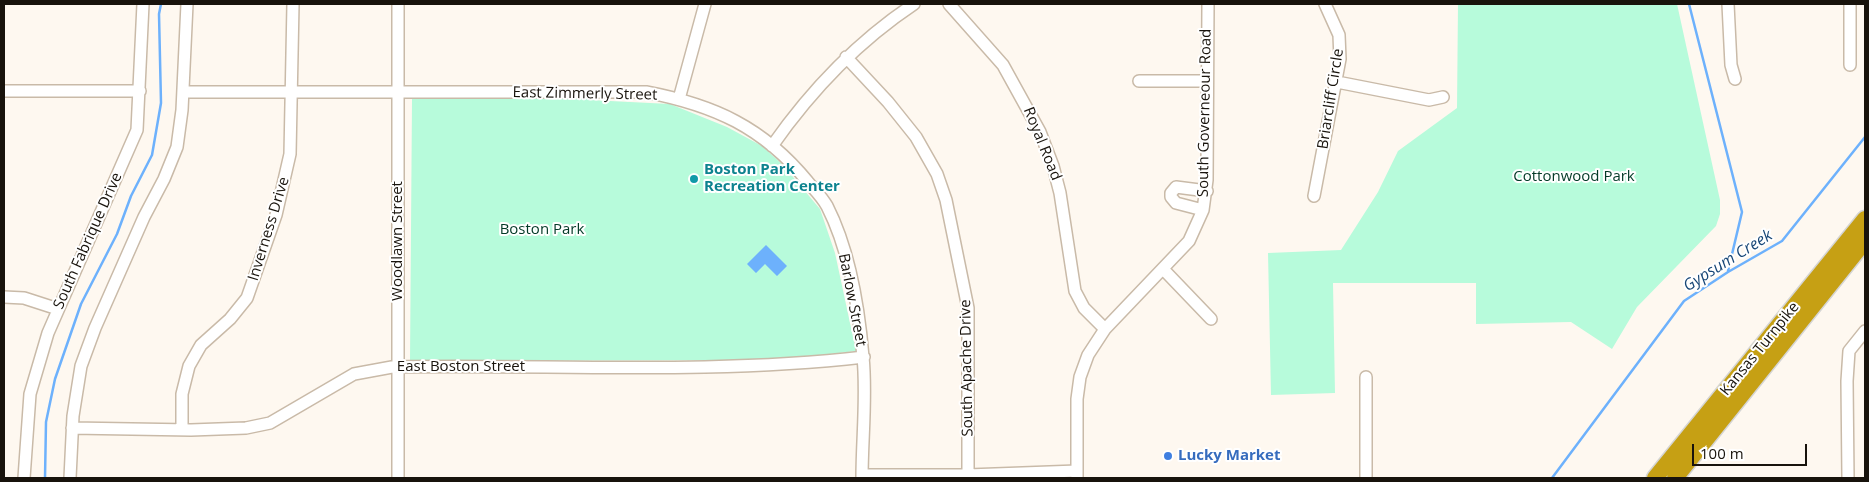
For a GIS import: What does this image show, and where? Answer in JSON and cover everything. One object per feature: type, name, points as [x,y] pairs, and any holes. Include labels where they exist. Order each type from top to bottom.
[{"type":"highway","name":"Kansas Turnpike","points":[[1655,478],[1865,219]]},
{"type":"highway","name":"Kansas Turnpike","points":[[1675,478],[1865,240]]},
{"type":"street","name":"South Fabrique Drive","points":[[24,478],[30,394],[48,333],[137,130],[143,4]]},
{"type":"street","points":[[70,478],[72,428],[81,366],[95,328],[177,147],[184,92],[187,4]]},
{"type":"street","name":"Inverness Drive","points":[[182,430],[182,394],[188,366],[201,345],[240,309],[247,298],[276,215],[290,154],[293,4]]},
{"type":"street","name":"Woodlawn Street","points":[[398,4],[398,478]]},
{"type":"street","points":[[679,98],[705,4]]},
{"type":"street","points":[[892,4],[901,13]]},
{"type":"street","points":[[772,146],[826,78],[846,57],[880,27],[914,4]]},
{"type":"street","name":"Royal Road","points":[[949,4],[960,20],[983,41],[1003,65],[1040,132],[1053,166],[1060,193],[1075,291],[1084,308],[1105,329]]},
{"type":"street","name":"South Governeour Road","points":[[1077,475],[1077,399],[1080,377],[1088,355],[1105,329],[1190,241],[1203,210],[1207,191],[1208,4]]},
{"type":"street","name":"Briarcliff Circle","points":[[1314,196],[1340,59],[1340,41],[1336,24],[1325,4]]},
{"type":"street","points":[[1728,4],[1732,65],[1735,80]]},
{"type":"street","points":[[1850,4],[1850,65]]},
{"type":"street","name":"South Apache Drive","points":[[846,57],[888,102],[916,137],[937,174],[946,200],[968,308],[968,475]]},
{"type":"street","points":[[1139,81],[1207,81]]},
{"type":"street","points":[[1336,82],[1430,100],[1444,97]]},
{"type":"street","points":[[4,91],[140,91]]},
{"type":"street","name":"East Zimmerly Street","points":[[184,92],[646,92],[679,98],[730,117],[772,146]]},
{"type":"street","name":"Barlow Street","points":[[772,146],[793,164],[826,205],[848,263],[864,357],[862,477]]},
{"type":"street","points":[[1203,210],[1176,204],[1171,197],[1173,189],[1176,188],[1207,191]]},
{"type":"street","points":[[1164,270],[1211,319]]},
{"type":"street","points":[[4,297],[24,298],[58,309]]},
{"type":"street","points":[[1848,478],[1847,381],[1849,351],[1862,334]]},
{"type":"street","name":"East Boston Street","points":[[72,428],[182,430],[246,428],[270,423],[354,374],[398,367],[736,366],[812,364],[864,357]]},
{"type":"street","points":[[1366,377],[1366,478]]},
{"type":"street","points":[[862,477],[1077,475]]},
{"type":"green space","name":"Cottonwood Park","points":[[1458,4],[1677,4],[1720,200],[1720,214],[1716,226],[1637,307],[1612,349],[1571,322],[1476,324],[1476,283],[1333,283],[1335,393],[1271,395],[1268,253],[1341,250],[1378,192],[1398,151],[1457,108]]},
{"type":"green space","name":"Boston Park","points":[[584,98],[590,100],[670,104],[727,127],[762,146],[783,165],[820,209],[835,253],[856,351],[778,360],[410,361],[412,99]]},
{"type":"water","points":[[766,245],[787,266],[777,276],[765,264],[756,273],[747,264]]},
{"type":"waterway","points":[[45,478],[46,422],[55,379],[81,304],[117,234],[131,196],[152,155],[161,103],[159,14],[161,4]]},
{"type":"waterway","points":[[1689,4],[1742,212],[1728,271]]},
{"type":"waterway","name":"Gypsum Creek","points":[[1552,478],[1684,301],[1728,272],[1782,241],[1865,137]]},
{"type":"place","name":"Boston Park Recreation Center","points":[[694,179]]},
{"type":"place","name":"Lucky Market","points":[[1168,456]]}]
